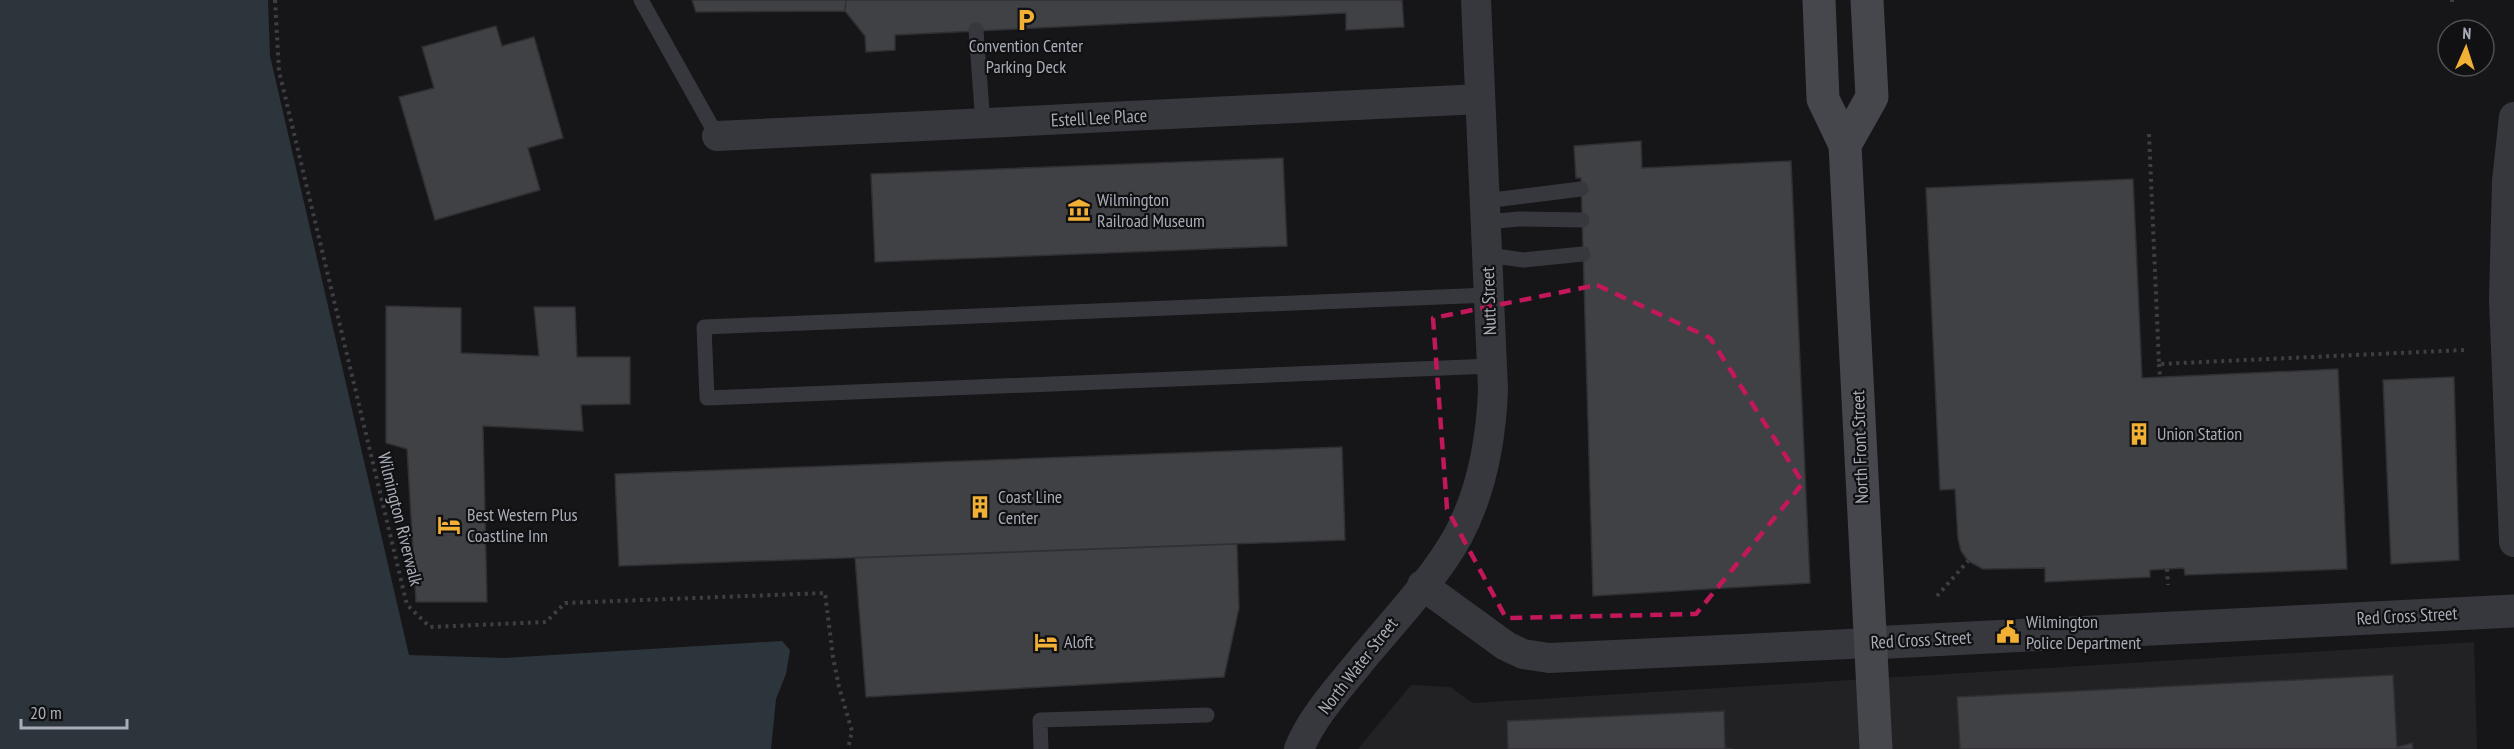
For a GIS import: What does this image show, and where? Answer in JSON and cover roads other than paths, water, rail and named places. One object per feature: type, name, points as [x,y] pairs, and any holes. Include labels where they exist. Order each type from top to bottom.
[{"type":"main road","name":"North Front Street","points":[[1819,0],[1823,99],[1845,145],[1876,749]]},
{"type":"main road","points":[[1845,145],[1872,97],[1867,0]]},
{"type":"street","name":"Nutt Street","points":[[1422,585],[1458,536],[1480,480],[1492,427],[1488,255],[1476,0]]},
{"type":"street","name":"Estell Lee Place","points":[[717,136],[1480,99]]},
{"type":"street","points":[[2514,117],[2504,300],[2514,542]]},
{"type":"street","name":"Red Cross Street","points":[[1422,585],[1506,646],[1523,654],[1549,658],[2514,611]]},
{"type":"street","name":"North Water Street","points":[[1299,749],[1331,698],[1422,585]]},
{"type":"lane","points":[[640,0],[717,136]]},
{"type":"lane","points":[[976,30],[983,124]]},
{"type":"lane","points":[[1486,211],[1581,189]]},
{"type":"lane","points":[[1486,211],[1519,219],[1582,220]]},
{"type":"lane","points":[[1488,255],[1523,260],[1583,254]]},
{"type":"lane","points":[[1489,295],[704,327],[707,398],[1492,366]]},
{"type":"lane","points":[[1041,749],[1040,720],[1207,715]]},
{"type":"place","name":"Convention Center Parking Deck","points":[[1026,20]]},
{"type":"place","name":"Wilmington Railroad Museum","points":[[1079,210]]},
{"type":"place","name":"Union Station","points":[[2139,434]]},
{"type":"place","name":"Coast Line Center","points":[[980,507]]},
{"type":"place","name":"Best Western Plus Coastline Inn","points":[[449,525]]},
{"type":"place","name":"Wilmington Police Department","points":[[2008,632]]},
{"type":"place","name":"Aloft","points":[[1046,642]]}]
